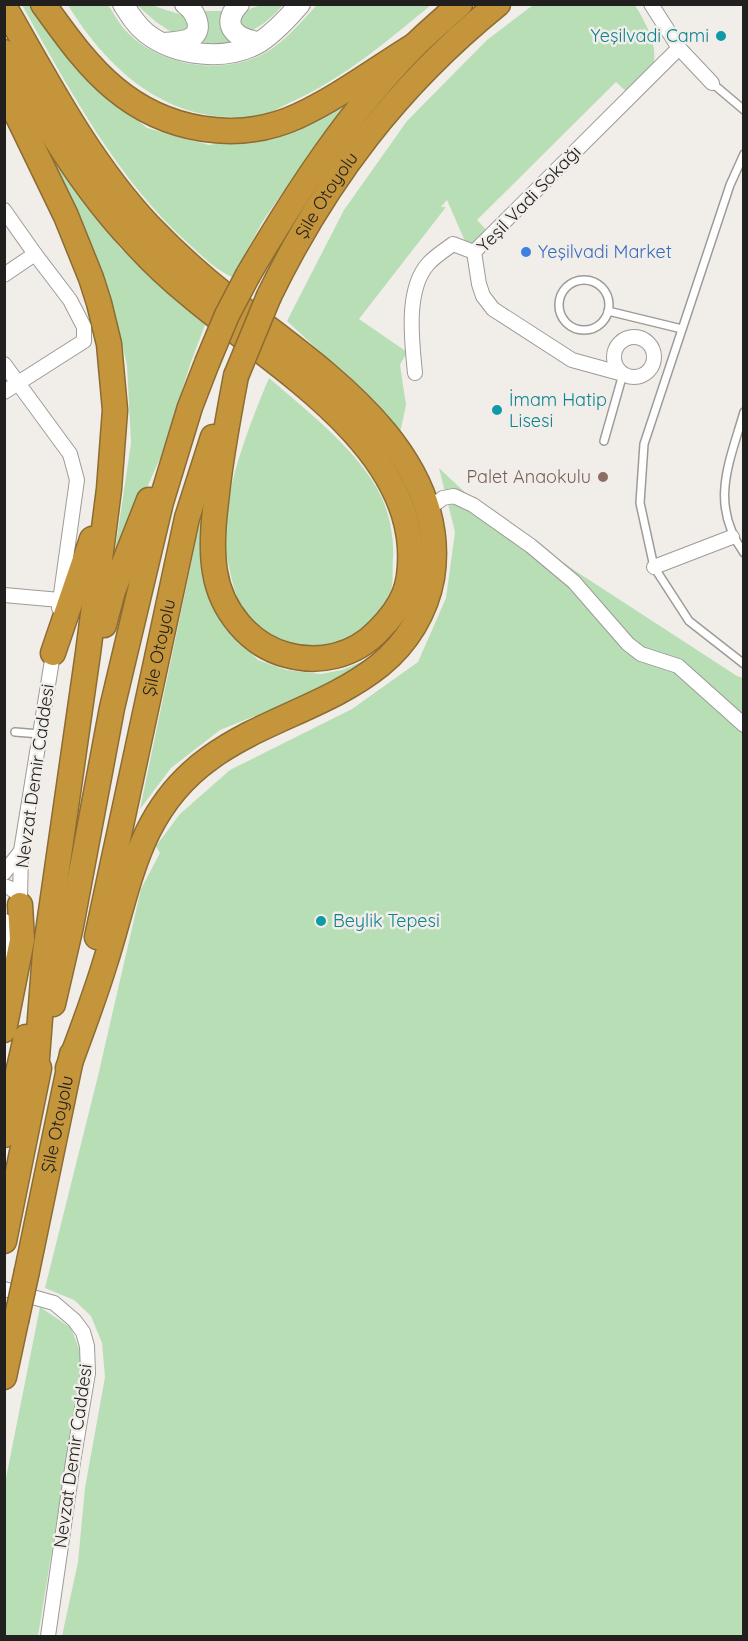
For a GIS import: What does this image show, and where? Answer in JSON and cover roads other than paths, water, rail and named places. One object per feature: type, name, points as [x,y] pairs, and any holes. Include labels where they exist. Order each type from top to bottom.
[{"type":"highway","points":[[43,4],[95,71],[114,88],[158,116],[186,126],[219,131],[263,127],[296,116],[332,98],[415,45]]},
{"type":"highway","points":[[60,4],[75,28],[95,71]]},
{"type":"highway","name":"Şile Otoyolu","points":[[4,1241],[35,1084],[71,926],[112,708],[161,502],[190,407],[207,363],[248,275],[304,182],[365,101],[415,45],[459,4]]},
{"type":"highway","name":"Şile Otoyolu","points":[[4,1377],[187,518],[210,444],[269,296],[306,226],[354,153],[386,112],[430,65],[498,4]]},
{"type":"highway","points":[[4,6],[65,111],[121,193],[159,236],[197,272],[306,358],[374,418],[402,455],[415,477],[428,509],[434,541],[430,591],[419,617],[405,640],[381,664],[350,686],[244,737],[210,757],[189,775],[166,801],[138,853],[126,884],[106,962],[68,1068]]},
{"type":"highway","points":[[4,52],[67,157],[105,210],[132,240],[190,296],[335,413],[381,464],[392,484],[409,529],[411,565],[406,589],[394,615],[375,635],[354,649],[331,658],[304,659],[264,646],[250,636],[237,622],[219,591],[212,550],[214,523],[221,456],[236,376]]},
{"type":"highway","points":[[4,88],[66,216],[99,303],[109,344],[113,379],[114,428],[109,489],[45,953],[35,1084]]},
{"type":"highway","points":[[78,719],[113,591],[153,489],[190,407]]},
{"type":"highway","points":[[53,653],[109,489]]},
{"type":"highway","points":[[4,1030],[22,940],[12,911]]},
{"type":"highway","points":[[4,1135],[45,953]]},
{"type":"street","points":[[123,4],[133,20],[146,33],[163,44],[183,50],[223,54],[259,42],[283,23],[300,4]]},
{"type":"street","points":[[163,44],[190,39],[196,34],[198,27],[196,18],[184,4]]},
{"type":"street","points":[[239,4],[230,15],[230,25],[234,33],[245,40],[259,42]]},
{"type":"street","points":[[651,4],[679,48],[712,83]]},
{"type":"street","name":"Yeşil Vadi Sokağı","points":[[623,374],[572,360],[493,309],[483,296],[478,284],[474,252],[679,48]]},
{"type":"street","points":[[4,210],[70,300],[84,327],[84,341],[4,392]]},
{"type":"street","points":[[415,373],[411,325],[414,292],[427,265],[453,244],[474,252]]},
{"type":"street","points":[[4,275],[35,254]]},
{"type":"street","name":"Nevzat Demir Caddesi","points":[[4,364],[70,454],[77,480],[53,653],[12,911],[9,964],[4,986]]},
{"type":"street","points":[[428,509],[443,498],[454,496],[472,505],[531,546],[574,582],[628,644],[641,654],[678,666],[744,725]]},
{"type":"street","points":[[654,567],[732,537]]},
{"type":"street","points":[[4,595],[60,600]]},
{"type":"street","points":[[4,867],[21,851]]},
{"type":"street","points":[[4,873],[21,851]]},
{"type":"street","points":[[4,886],[13,890],[12,911]]},
{"type":"street","name":"Nevzat Demir Caddesi","points":[[4,1289],[54,1303],[74,1320],[87,1346],[88,1373],[48,1636]]},
{"type":"lane","points":[[712,83],[744,110]]},
{"type":"lane","points":[[744,154],[730,185],[644,444],[640,503],[654,567],[689,621],[744,664]]},
{"type":"lane","points":[[586,280],[602,287],[607,294],[608,311],[605,318],[593,328],[578,329],[571,326],[561,314],[560,299],[570,285],[586,280]]},
{"type":"lane","points":[[608,311],[682,329]]},
{"type":"lane","name":"Yeşil Vadi Sokağı","points":[[604,441],[623,374]]},
{"type":"lane","points":[[744,412],[724,481],[725,513],[732,537],[744,553]]},
{"type":"lane","points":[[15,732],[40,734]]},
{"type":"place","name":"Yeşilvadi Cami","points":[[721,36]]},
{"type":"place","name":"Yeşilvadi Market","points":[[526,252]]},
{"type":"place","name":"İmam Hatip Lisesi","points":[[497,410]]},
{"type":"place","name":"Palet Anaokulu","points":[[603,477]]},
{"type":"place","name":"Beylik Tepesi","points":[[321,921]]}]
